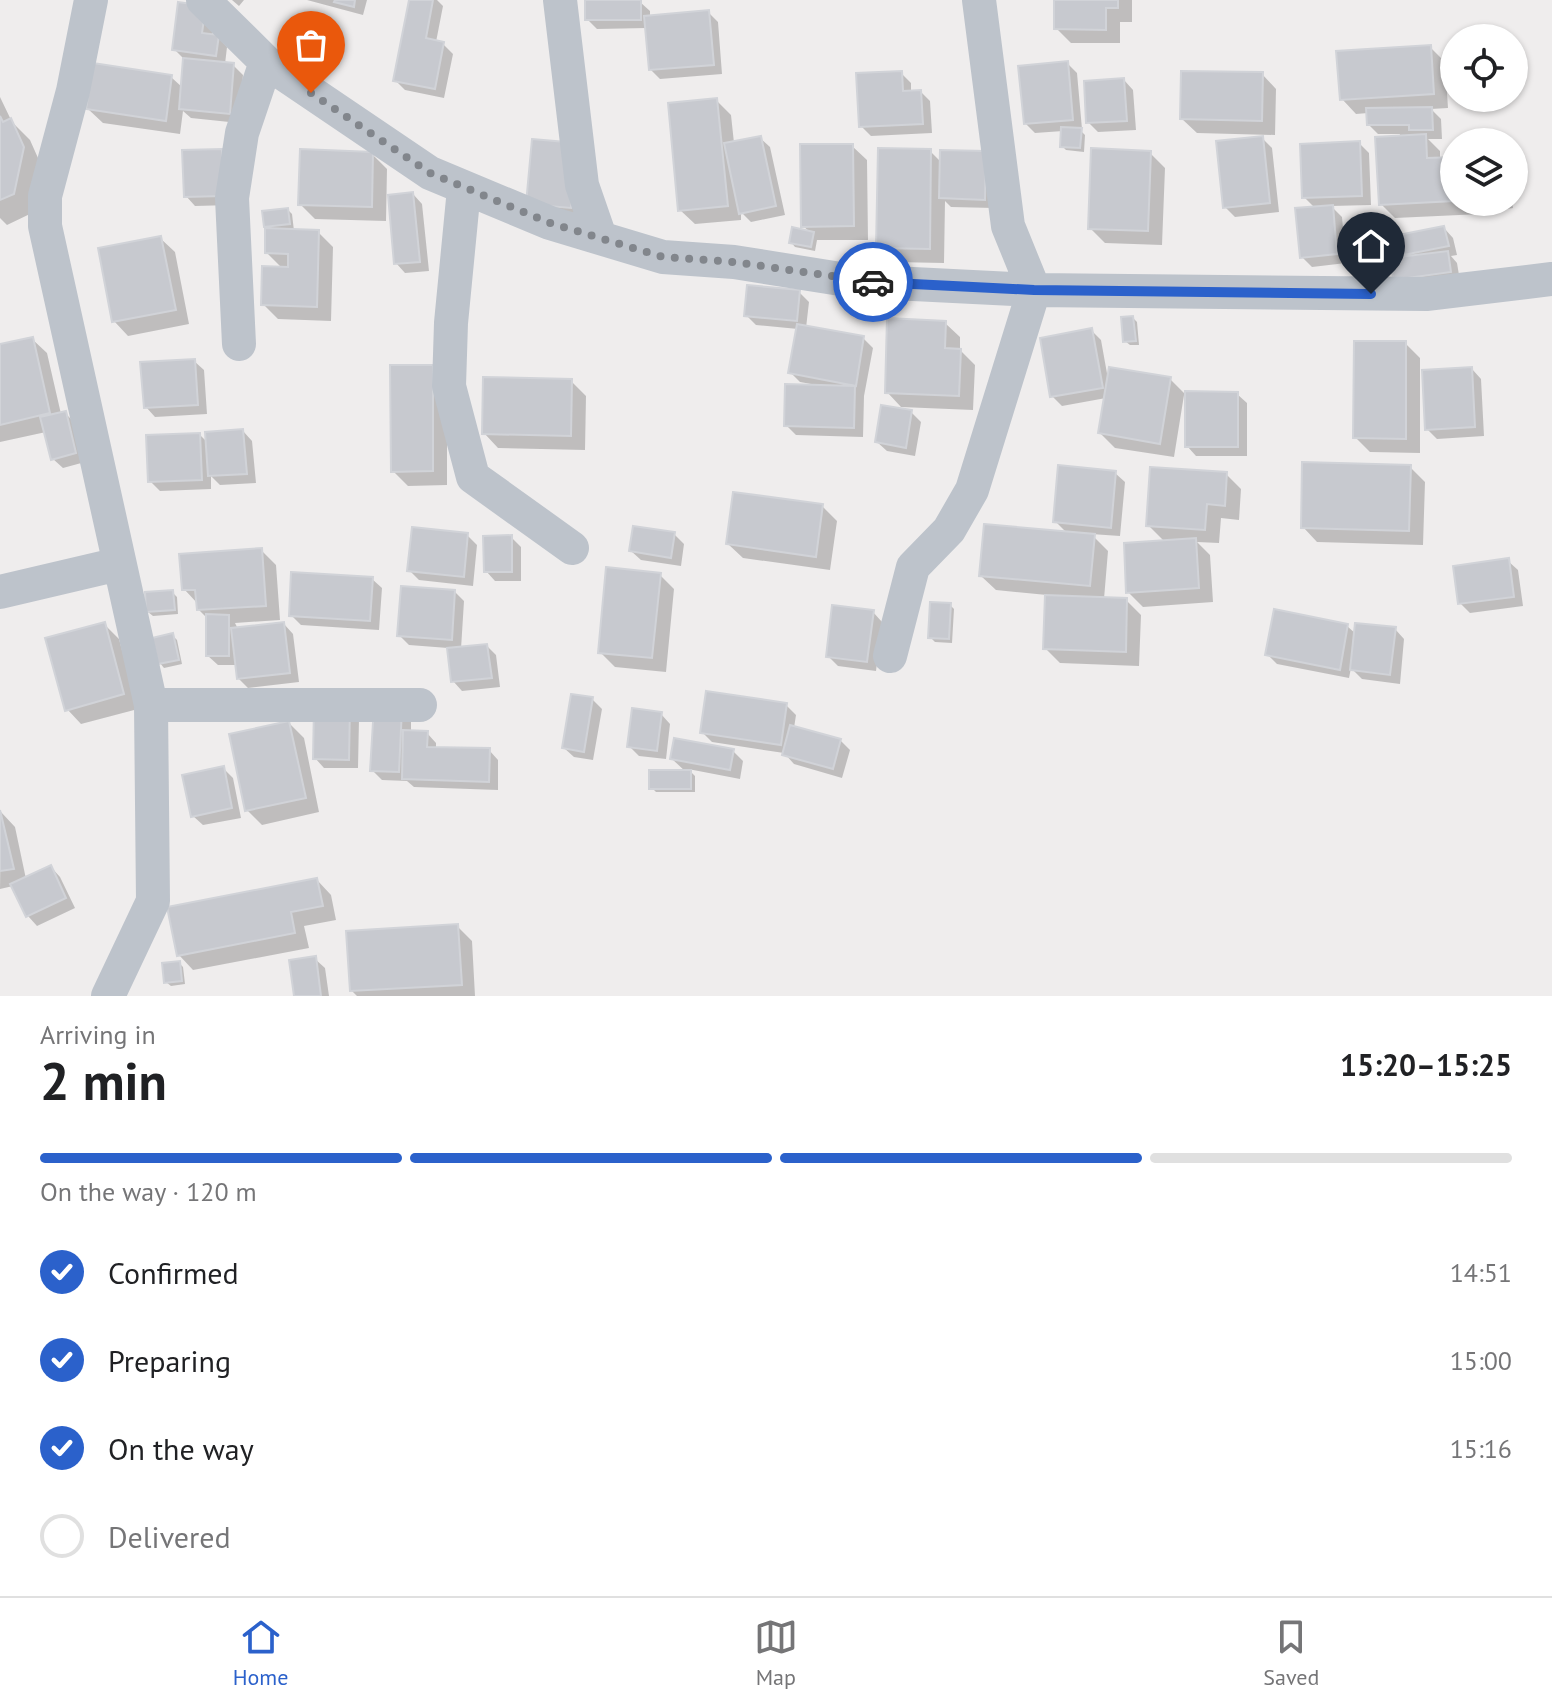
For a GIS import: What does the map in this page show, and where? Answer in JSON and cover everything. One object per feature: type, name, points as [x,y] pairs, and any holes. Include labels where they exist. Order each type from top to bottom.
[{"type":"street","points":[[91,0],[73,91],[45,196],[45,226],[151,705],[153,901],[108,996]]},
{"type":"street","points":[[203,0],[266,62],[430,173],[550,223],[663,257],[734,262],[853,281],[1034,290],[1426,294],[1552,279]]},
{"type":"street","points":[[560,0],[582,185],[600,237]]},
{"type":"street","points":[[890,656],[913,567],[949,530],[972,490],[1034,290],[1008,226],[979,0]]},
{"type":"street","points":[[239,344],[232,198],[242,133],[266,62]]},
{"type":"street","points":[[464,189],[451,323],[449,386],[473,477],[572,548]]},
{"type":"street","points":[[0,592],[119,564]]},
{"type":"street","points":[[151,705],[420,705]]},
{"type":"building","points":[[355,0],[354,7],[334,2]]},
{"type":"building","points":[[409,0],[433,0],[426,38],[444,42],[435,89],[393,81]]},
{"type":"building","points":[[585,0],[641,0],[641,20],[585,20]]},
{"type":"building","points":[[1054,0],[1118,0],[1118,8],[1106,8],[1106,30],[1054,29]]},
{"type":"building","points":[[178,2],[206,6],[202,33],[219,35],[216,56],[172,50]]},
{"type":"building","points":[[709,10],[714,65],[649,70],[644,16]]},
{"type":"building","points":[[1431,45],[1434,94],[1340,100],[1336,51]]},
{"type":"building","points":[[183,58],[234,63],[230,114],[179,109]]},
{"type":"building","points":[[1068,61],[1073,120],[1024,124],[1018,66]]},
{"type":"building","points":[[93,63],[172,75],[166,121],[86,109]]},
{"type":"building","points":[[902,71],[903,91],[921,90],[923,124],[859,127],[856,73]]},
{"type":"building","points":[[1181,71],[1263,72],[1262,121],[1180,119]]},
{"type":"building","points":[[1124,78],[1127,121],[1086,123],[1084,81]]},
{"type":"building","points":[[717,98],[728,206],[678,211],[668,103]]},
{"type":"building","points":[[1432,107],[1433,130],[1409,130],[1409,125],[1367,125],[1366,108]]},
{"type":"building","points":[[0,116],[3,122],[11,118],[24,147],[14,194],[0,200]]},
{"type":"building","points":[[1061,127],[1082,128],[1080,148],[1060,147]]},
{"type":"building","points":[[1426,134],[1427,158],[1440,158],[1440,202],[1379,205],[1375,137]]},
{"type":"building","points":[[761,136],[776,206],[739,214],[724,143]]},
{"type":"building","points":[[1263,136],[1270,203],[1223,208],[1216,141]]},
{"type":"building","points":[[532,139],[577,143],[571,208],[526,204]]},
{"type":"building","points":[[1360,141],[1362,196],[1302,198],[1300,144]]},
{"type":"building","points":[[800,144],[853,144],[854,226],[801,227]]},
{"type":"building","points":[[878,148],[931,149],[930,249],[876,248]]},
{"type":"building","points":[[1091,148],[1151,151],[1148,231],[1088,229]]},
{"type":"building","points":[[222,149],[223,196],[184,197],[182,150]]},
{"type":"building","points":[[300,149],[373,152],[372,207],[298,205]]},
{"type":"building","points":[[940,150],[986,151],[985,200],[939,198]]},
{"type":"building","points":[[413,192],[420,262],[394,264],[388,195]]},
{"type":"building","points":[[1333,205],[1337,254],[1300,258],[1295,208]]},
{"type":"building","points":[[288,208],[290,224],[264,227],[262,211]]},
{"type":"building","points":[[1444,226],[1449,246],[1393,257],[1388,237]]},
{"type":"building","points":[[792,227],[814,232],[811,247],[789,243]]},
{"type":"building","points":[[265,228],[319,230],[317,307],[261,305],[262,266],[288,267],[288,254],[265,253]]},
{"type":"building","points":[[161,236],[176,310],[112,322],[98,248]]},
{"type":"building","points":[[1448,251],[1451,272],[1393,280],[1391,258]]},
{"type":"building","points":[[747,285],[800,290],[797,321],[744,316]]},
{"type":"building","points":[[1133,316],[1136,341],[1123,342],[1121,317]]},
{"type":"building","points":[[887,318],[946,321],[945,348],[961,349],[959,396],[885,393]]},
{"type":"building","points":[[797,324],[864,336],[856,386],[788,373]]},
{"type":"building","points":[[1092,328],[1103,388],[1050,397],[1040,338]]},
{"type":"building","points":[[33,337],[50,413],[0,425],[0,344]]},
{"type":"building","points":[[1354,341],[1406,341],[1406,439],[1353,438]]},
{"type":"building","points":[[195,359],[198,405],[144,408],[140,362]]},
{"type":"building","points":[[390,365],[433,365],[433,471],[391,472]]},
{"type":"building","points":[[1109,367],[1171,377],[1160,444],[1098,433]]},
{"type":"building","points":[[1472,367],[1475,427],[1425,430],[1422,370]]},
{"type":"building","points":[[483,377],[572,379],[571,436],[482,434]]},
{"type":"building","points":[[785,384],[855,386],[854,428],[784,426]]},
{"type":"building","points":[[1185,391],[1238,392],[1238,447],[1185,447]]},
{"type":"building","points":[[881,405],[912,410],[906,448],[875,442]]},
{"type":"building","points":[[66,411],[76,453],[51,460],[40,417]]},
{"type":"building","points":[[243,429],[247,474],[208,476],[205,432]]},
{"type":"building","points":[[200,433],[202,480],[148,482],[146,435]]},
{"type":"building","points":[[1302,462],[1411,465],[1409,531],[1301,528]]},
{"type":"building","points":[[1058,465],[1116,471],[1111,528],[1053,522]]},
{"type":"building","points":[[1150,467],[1227,472],[1225,506],[1207,504],[1205,530],[1146,526]]},
{"type":"building","points":[[733,492],[823,504],[816,557],[726,544]]},
{"type":"building","points":[[984,524],[1095,534],[1090,586],[979,576]]},
{"type":"building","points":[[633,526],[675,532],[671,558],[629,551]]},
{"type":"building","points":[[412,527],[468,533],[464,577],[407,571]]},
{"type":"building","points":[[512,535],[512,572],[484,572],[483,536]]},
{"type":"building","points":[[1196,538],[1199,588],[1126,593],[1124,543]]},
{"type":"building","points":[[262,548],[266,606],[197,610],[195,590],[182,590],[179,554]]},
{"type":"building","points":[[1509,558],[1514,597],[1458,604],[1453,566]]},
{"type":"building","points":[[606,567],[661,573],[652,658],[598,653]]},
{"type":"building","points":[[291,572],[373,577],[370,621],[289,616]]},
{"type":"building","points":[[401,586],[455,590],[452,640],[397,636]]},
{"type":"building","points":[[173,590],[175,610],[146,612],[145,592]]},
{"type":"building","points":[[1045,595],[1127,598],[1126,652],[1043,649]]},
{"type":"building","points":[[930,602],[951,603],[949,639],[928,638]]},
{"type":"building","points":[[832,605],[874,610],[867,662],[826,657]]},
{"type":"building","points":[[1274,609],[1348,624],[1340,670],[1265,655]]},
{"type":"building","points":[[206,614],[229,615],[229,656],[206,656]]},
{"type":"building","points":[[105,622],[124,694],[65,711],[45,638]]},
{"type":"building","points":[[284,622],[290,673],[237,679],[231,628]]},
{"type":"building","points":[[1355,623],[1396,627],[1390,675],[1350,670]]},
{"type":"building","points":[[173,633],[179,660],[158,664],[152,638]]},
{"type":"building","points":[[487,644],[492,678],[451,682],[447,648]]},
{"type":"building","points":[[706,691],[787,703],[781,745],[700,733]]},
{"type":"building","points":[[571,694],[593,697],[584,752],[562,748]]},
{"type":"building","points":[[314,706],[350,707],[349,760],[313,759]]},
{"type":"building","points":[[374,706],[402,708],[399,772],[370,771]]},
{"type":"building","points":[[632,708],[662,712],[657,751],[627,747]]},
{"type":"building","points":[[289,721],[306,798],[245,811],[229,734]]},
{"type":"building","points":[[790,725],[841,739],[833,769],[782,755]]},
{"type":"building","points":[[403,730],[428,731],[427,747],[490,748],[489,782],[402,779]]},
{"type":"building","points":[[674,738],[734,749],[730,770],[670,759]]},
{"type":"building","points":[[224,766],[232,808],[191,817],[182,775]]},
{"type":"building","points":[[649,770],[691,770],[691,789],[649,789]]},
{"type":"building","points":[[0,810],[14,869],[0,871]]},
{"type":"building","points":[[51,865],[66,898],[26,917],[10,884]]},
{"type":"building","points":[[317,878],[323,906],[291,912],[295,933],[177,956],[167,907]]},
{"type":"building","points":[[458,924],[462,985],[350,991],[346,931]]},
{"type":"building","points":[[316,956],[321,996],[294,996],[289,960]]},
{"type":"building","points":[[180,961],[182,981],[164,983],[162,963]]},
{"type":"way so far","points":[[311,93],[430,173],[550,223],[663,257],[734,262],[873,282]]},
{"type":"route","points":[[873,282],[1034,290],[1371,294]]}]
